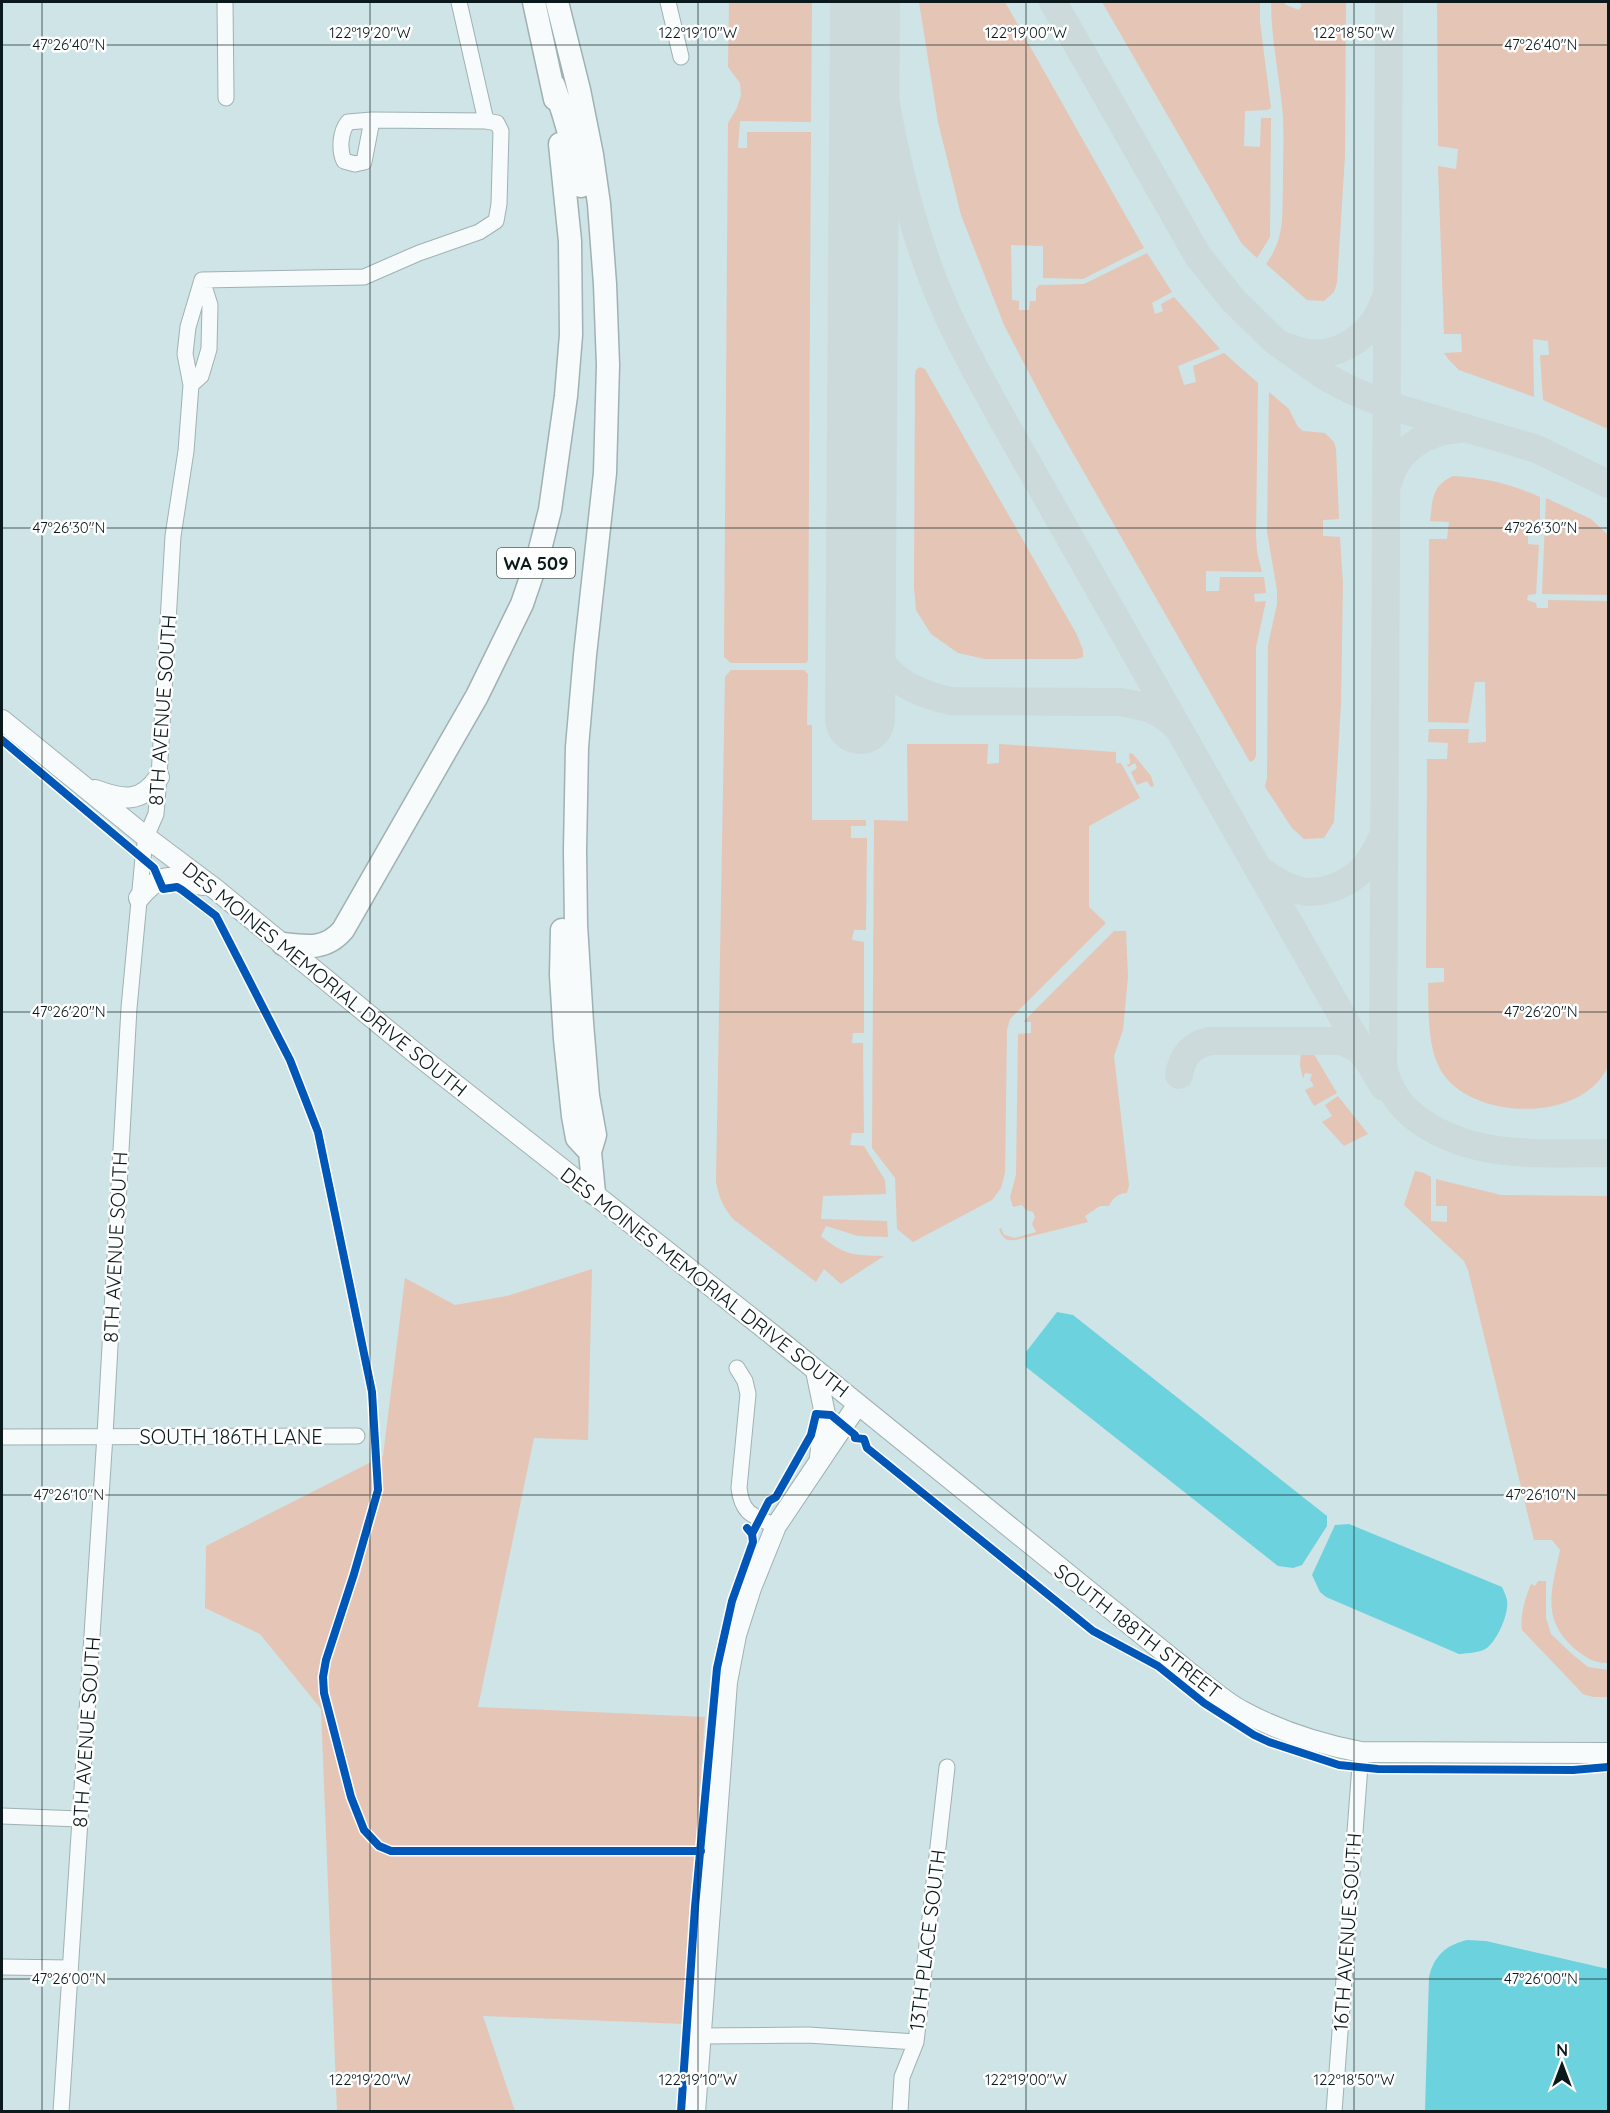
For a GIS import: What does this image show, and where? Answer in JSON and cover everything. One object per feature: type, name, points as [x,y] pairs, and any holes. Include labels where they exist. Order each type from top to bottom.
[{"type":"highway","name":"WA 509","points":[[283,944],[320,946],[333,940],[348,922],[482,687],[522,604],[538,557],[550,510],[566,396],[571,335],[570,241],[554,86],[534,2]]},
{"type":"highway","points":[[557,2],[579,90],[599,204],[608,364],[605,473],[585,655],[578,747],[575,850],[576,925],[582,1023],[588,1096],[596,1135],[590,1152],[594,1193]]},
{"type":"highway","points":[[554,86],[567,121],[576,157],[588,230],[596,336],[596,446],[568,721],[561,975],[573,1116],[577,1138],[590,1152]]},
{"type":"main road","name":"DES MOINES MEMORIAL DRIVE SOUTH","points":[[2,720],[146,837],[214,888],[414,1052],[858,1404],[776,1526],[736,1635],[727,1682],[695,2112]]},
{"type":"main road","points":[[81,784],[124,798],[145,793],[159,777]]},
{"type":"main road","points":[[139,898],[152,883],[167,876],[214,888]]},
{"type":"main road","points":[[816,1371],[825,1414],[819,1462]]},
{"type":"main road","name":"SOUTH 188TH STREET","points":[[858,1404],[1196,1678],[1240,1710],[1292,1734],[1330,1746],[1361,1752],[1608,1753]]},
{"type":"street","points":[[225,2],[226,98]]},
{"type":"street","points":[[459,2],[486,120]]},
{"type":"street","points":[[668,2],[681,57]]},
{"type":"street","points":[[202,280],[364,277],[479,232],[496,221],[499,204],[501,131],[497,123],[486,120],[372,120]]},
{"type":"street","name":"8TH AVENUE SOUTH","points":[[191,385],[201,376],[208,349],[210,305],[202,280]]},
{"type":"street","name":"8TH AVENUE SOUTH","points":[[61,2112],[105,1435],[129,1008],[146,837],[156,814],[173,536],[184,471],[191,385],[185,354],[187,336],[202,280]]},
{"type":"street","points":[[737,1368],[745,1381],[748,1394],[739,1488],[741,1500],[750,1515],[776,1526]]},
{"type":"street","name":"SOUTH 186TH LANE","points":[[2,1437],[357,1436]]},
{"type":"street","name":"16TH AVENUE SOUTH","points":[[1334,2112],[1361,1752]]},
{"type":"street","name":"13TH PLACE SOUTH","points":[[900,2112],[902,2077],[916,2042],[947,1767]]},
{"type":"street","points":[[2,1816],[80,1819]]},
{"type":"street","points":[[2,1967],[70,1968]]},
{"type":"street","points":[[699,2036],[808,2036],[916,2042]]},
{"type":"shaded area","points":[[729,2],[812,2],[811,122],[740,121],[738,148],[747,148],[747,132],[811,132],[808,660],[806,663],[731,663],[724,657],[728,123],[737,108],[741,95],[740,83],[728,67]]},
{"type":"shaded area","points":[[919,2],[1005,2],[1144,248],[1083,279],[1043,278],[1043,246],[1011,245],[1012,300],[1019,301],[1019,310],[1029,310],[1030,301],[1036,301],[1036,289],[1039,285],[1084,284],[1147,253],[1172,292],[1152,303],[1155,314],[1163,311],[1161,304],[1174,297],[1220,349],[1178,366],[1184,385],[1196,382],[1193,366],[1224,353],[1258,383],[1256,535],[1262,572],[1206,571],[1206,591],[1219,591],[1220,577],[1264,577],[1266,593],[1254,594],[1255,602],[1266,601],[1256,647],[1256,756],[1250,762],[1050,413],[1004,325],[961,215],[938,122]]},
{"type":"shaded area","points":[[1102,2],[1260,2],[1260,22],[1271,108],[1245,111],[1244,146],[1260,147],[1261,118],[1271,118],[1270,237],[1257,258],[1242,244]]},
{"type":"shaded area","points":[[1271,2],[1284,2],[1299,10],[1302,5],[1298,2],[1346,2],[1345,156],[1337,283],[1334,292],[1324,301],[1307,300],[1266,264],[1280,234],[1283,203],[1283,116],[1272,31]]},
{"type":"shaded area","points":[[1437,2],[1608,2],[1608,429],[1543,400],[1540,355],[1549,355],[1548,341],[1533,339],[1534,397],[1459,370],[1444,353],[1462,352],[1461,334],[1444,334],[1438,166],[1456,169],[1458,149],[1438,146]]},
{"type":"shaded area","points":[[920,367],[925,369],[1076,633],[1083,650],[1083,657],[1077,659],[985,659],[958,653],[931,634],[916,610],[914,587],[915,375],[916,370]]},
{"type":"shaded area","points":[[1269,392],[1289,409],[1298,427],[1303,431],[1325,433],[1334,442],[1336,449],[1339,519],[1323,520],[1323,536],[1340,537],[1343,584],[1341,703],[1334,822],[1324,838],[1304,839],[1292,828],[1265,787],[1267,778],[1268,645],[1277,604],[1277,590],[1267,532]]},
{"type":"shaded area","points":[[1453,476],[1498,482],[1540,497],[1540,528],[1528,528],[1528,544],[1539,545],[1536,594],[1528,595],[1527,600],[1536,603],[1537,608],[1548,608],[1548,600],[1608,601],[1608,1066],[1596,1084],[1578,1097],[1557,1105],[1533,1109],[1509,1108],[1485,1103],[1465,1093],[1448,1080],[1441,1070],[1432,1047],[1430,1034],[1428,983],[1444,982],[1444,968],[1426,968],[1427,759],[1447,759],[1448,743],[1428,742],[1429,729],[1469,729],[1468,743],[1486,742],[1485,682],[1475,682],[1468,723],[1428,722],[1429,539],[1447,539],[1449,522],[1430,521],[1434,494],[1441,484]]},
{"type":"shaded area","points":[[1546,498],[1591,519],[1608,535],[1608,595],[1542,594]]},
{"type":"shaded area","points":[[731,670],[804,670],[808,674],[807,725],[812,725],[812,820],[866,820],[866,826],[851,826],[851,838],[867,838],[866,930],[854,930],[852,940],[864,942],[864,1033],[853,1033],[852,1043],[863,1043],[864,1133],[852,1133],[850,1145],[864,1146],[885,1180],[886,1194],[823,1196],[821,1219],[887,1221],[888,1237],[858,1236],[826,1226],[821,1236],[844,1251],[857,1255],[884,1256],[841,1284],[824,1269],[816,1282],[733,1219],[722,1202],[716,1182],[725,677]]},
{"type":"shaded area","points":[[907,744],[988,744],[987,764],[999,763],[999,744],[1116,752],[1116,763],[1121,763],[1140,798],[1089,826],[1089,907],[1106,923],[1010,1019],[1007,1030],[1005,1173],[1001,1188],[992,1200],[913,1242],[897,1229],[895,1178],[872,1148],[874,820],[908,821]]},
{"type":"shaded area","points":[[1129,753],[1133,754],[1151,776],[1154,786],[1151,787],[1147,781],[1137,785],[1131,772],[1137,768],[1135,763],[1128,767],[1127,764],[1130,764]]},
{"type":"shaded area","points":[[1114,931],[1126,931],[1128,977],[1123,1030],[1114,1056],[1129,1185],[1127,1193],[1116,1197],[1109,1206],[1100,1206],[1085,1216],[1088,1222],[1016,1240],[1007,1240],[999,1229],[1001,1228],[1004,1235],[1015,1238],[1036,1232],[1032,1224],[1035,1217],[1033,1212],[1026,1210],[1022,1205],[1013,1207],[1010,1197],[1016,1175],[1018,1034],[1031,1033],[1031,1022],[1023,1022]]},
{"type":"shaded area","points":[[1301,1050],[1312,1051],[1337,1093],[1314,1106],[1305,1090],[1314,1086],[1310,1080],[1312,1074],[1305,1073],[1303,1079],[1300,1065]]},
{"type":"shaded area","points":[[1338,1096],[1368,1134],[1344,1146],[1322,1122],[1332,1116],[1325,1105]]},
{"type":"shaded area","points":[[1415,1171],[1431,1177],[1431,1221],[1447,1222],[1447,1206],[1436,1206],[1436,1179],[1501,1195],[1607,1196],[1608,1663],[1594,1661],[1583,1655],[1564,1637],[1557,1626],[1551,1603],[1560,1550],[1552,1540],[1534,1540],[1464,1261],[1404,1205]]},
{"type":"shaded area","points":[[592,1269],[588,1440],[534,1438],[478,1707],[705,1717],[684,2024],[483,2016],[515,2111],[337,2111],[321,1709],[260,1634],[205,1608],[206,1546],[383,1456],[405,1278],[455,1305],[507,1296]]},
{"type":"shaded area","points":[[1538,1581],[1546,1581],[1546,1618],[1551,1634],[1588,1667],[1608,1670],[1608,1697],[1583,1694],[1522,1630],[1522,1612],[1527,1595],[1531,1584],[1535,1586]]},
{"type":"water","points":[[1057,1312],[1073,1315],[1327,1516],[1327,1526],[1302,1565],[1293,1568],[1278,1566],[1026,1367],[1026,1352]]},
{"type":"water","points":[[1349,1524],[1502,1587],[1507,1600],[1506,1612],[1502,1626],[1491,1644],[1481,1651],[1459,1654],[1326,1597],[1320,1592],[1312,1575],[1335,1525]]},
{"type":"water","points":[[1467,1940],[1486,1941],[1608,1969],[1608,2111],[1425,2111],[1429,1977],[1434,1963],[1442,1952]]},
{"type":"taxiway","points":[[870,2],[881,78],[896,156],[929,269],[956,332],[1000,415],[1384,1087]]},
{"type":"taxiway","points":[[1053,2],[1198,256],[1233,300],[1275,341],[1326,377],[1353,391],[1387,405],[1537,449],[1608,484]]},
{"type":"taxiway","points":[[1389,2],[1383,1065],[1392,1090],[1406,1110],[1441,1134],[1487,1148],[1511,1152],[1608,1153]]},
{"type":"taxiway","points":[[1288,347],[1303,352],[1318,353],[1347,346],[1370,326],[1379,314],[1385,299]]},
{"type":"taxiway","points":[[1388,483],[1398,461],[1415,444],[1436,433],[1460,429]]},
{"type":"taxiway","points":[[862,609],[872,645],[889,672],[915,689],[932,696],[951,701],[1119,702],[1149,709],[1175,725]]},
{"type":"taxiway","points":[[1260,870],[1282,884],[1297,890],[1306,892],[1326,890],[1345,882],[1361,871],[1372,858],[1383,836]]},
{"type":"taxiway","points":[[1179,1075],[1182,1062],[1188,1052],[1210,1041],[1341,1041],[1359,1049],[1366,1057]]},
{"type":"runway","points":[[860,719],[865,2]]},
{"type":"cycle path","points":[[2,740],[154,868],[163,889],[177,887],[216,916],[290,1060],[318,1132],[372,1392],[378,1490],[326,1660],[323,1677],[324,1693],[351,1797],[364,1830],[379,1846],[391,1851],[701,1851]]},
{"type":"cycle path","points":[[752,1534],[769,1501],[776,1497],[811,1435],[816,1414],[831,1415],[855,1435],[855,1438],[864,1439],[867,1448],[1093,1631],[1158,1666],[1204,1703],[1269,1742],[1339,1765],[1378,1769],[1573,1770],[1608,1767]]},
{"type":"cycle path","points":[[681,2112],[695,1907],[717,1668],[732,1601],[753,1542],[752,1534],[747,1528]]}]
